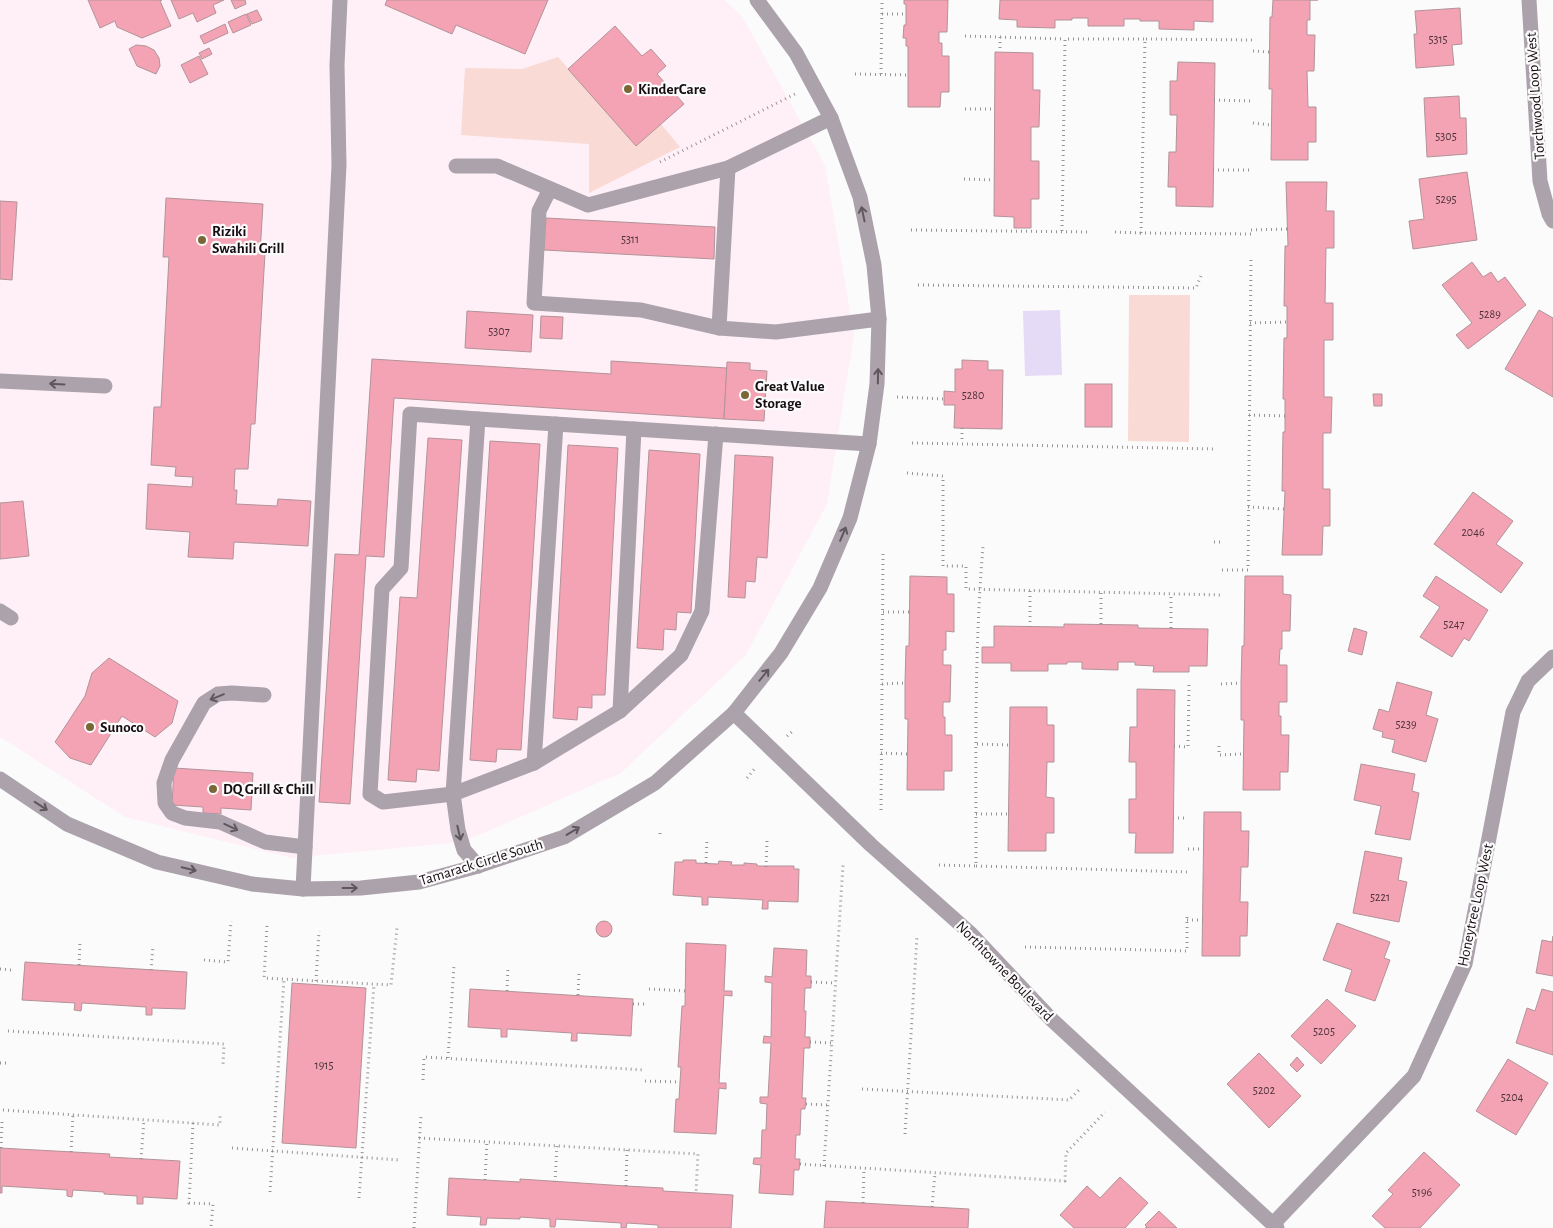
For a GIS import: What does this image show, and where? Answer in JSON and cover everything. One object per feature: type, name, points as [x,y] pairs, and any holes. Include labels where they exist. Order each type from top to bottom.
[{"type":"street","points":[[302,889],[339,166],[337,64],[340,0]]},
{"type":"street","name":"Tamarack Circle South","points":[[0,779],[68,824],[157,862],[252,884],[302,889],[361,888],[419,882],[478,866],[564,837],[655,783],[734,713],[781,653],[820,588],[850,518],[869,444],[877,384],[879,319],[874,265],[860,197],[831,118],[796,53],[757,0]]},
{"type":"street","name":"Torchwood Loop West","points":[[1529,0],[1540,181],[1549,214],[1553,221]]},
{"type":"street","points":[[456,166],[497,166],[588,205],[728,168],[831,118]]},
{"type":"street","points":[[718,328],[728,168]]},
{"type":"street","points":[[550,189],[539,211],[534,303],[641,310],[718,328],[776,332],[879,319]]},
{"type":"street","points":[[0,381],[105,386]]},
{"type":"street","points":[[716,434],[702,610],[681,655],[620,711],[534,763],[453,794],[383,802],[370,794],[382,589],[401,568],[410,414],[478,419],[716,434],[869,444]]},
{"type":"street","points":[[478,419],[453,794],[458,830],[464,850],[478,866]]},
{"type":"street","points":[[534,763],[556,424]]},
{"type":"street","points":[[620,711],[634,429]]},
{"type":"street","name":"Honeytree Loop West","points":[[1275,1226],[1414,1076],[1465,964],[1513,712],[1528,680],[1553,657]]},
{"type":"street","points":[[264,695],[218,694],[204,702],[172,760],[164,783],[165,802],[172,813],[185,818],[220,822],[265,842],[305,847]]},
{"type":"street","name":"Northtowne Boulevard","points":[[734,713],[870,845],[970,933],[1051,1019],[1275,1226]]},
{"type":"path","points":[[881,74],[882,0]]},
{"type":"path","points":[[882,14],[906,14]]},
{"type":"path","points":[[965,36],[1254,40]]},
{"type":"path","points":[[1000,37],[1000,52]]},
{"type":"path","points":[[1062,232],[1065,38]]},
{"type":"path","points":[[1141,233],[1145,39]]},
{"type":"path","points":[[1254,51],[1269,52]]},
{"type":"path","points":[[855,74],[908,75]]},
{"type":"path","points":[[655,165],[796,94]]},
{"type":"path","points":[[1214,100],[1253,101]]},
{"type":"path","points":[[965,108],[994,108]]},
{"type":"path","points":[[1253,123],[1271,125]]},
{"type":"path","points":[[1214,170],[1252,170]]},
{"type":"path","points":[[964,179],[994,180]]},
{"type":"path","points":[[1115,232],[1251,232],[1288,229]]},
{"type":"path","points":[[910,230],[1089,232]]},
{"type":"path","points":[[1222,570],[1248,570],[1251,259]]},
{"type":"path","points":[[918,285],[1196,288],[1202,273]]},
{"type":"path","points":[[1250,322],[1287,322]]},
{"type":"path","points":[[905,398],[944,399]]},
{"type":"path","points":[[1249,415],[1286,416]]},
{"type":"path","points":[[962,428],[962,443]]},
{"type":"path","points":[[912,443],[1216,449]]},
{"type":"path","points":[[907,473],[943,476],[943,566],[966,566],[966,590],[1221,595]]},
{"type":"path","points":[[1248,507],[1284,509]]},
{"type":"path","points":[[1214,542],[1223,542]]},
{"type":"path","points":[[976,866],[980,590],[983,547]]},
{"type":"path","points":[[880,810],[883,554]]},
{"type":"path","points":[[1030,591],[1030,627]]},
{"type":"path","points":[[1101,593],[1101,624]]},
{"type":"path","points":[[1171,594],[1171,628]]},
{"type":"path","points":[[883,612],[909,612]]},
{"type":"path","points":[[882,684],[905,683]]},
{"type":"path","points":[[1221,684],[1241,683]]},
{"type":"path","points":[[1174,746],[1188,747],[1189,684]]},
{"type":"path","points":[[977,744],[1009,745]]},
{"type":"path","points":[[1219,746],[1219,754],[1244,754]]},
{"type":"path","points":[[881,753],[907,754]]},
{"type":"path","points":[[747,778],[756,767]]},
{"type":"path","points":[[976,814],[1008,814]]},
{"type":"path","points":[[1173,818],[1188,818]]},
{"type":"path","points":[[706,863],[707,838]]},
{"type":"path","points":[[766,867],[768,841]]},
{"type":"path","points":[[1188,849],[1204,849]]},
{"type":"path","points":[[824,1166],[843,865]]},
{"type":"path","points":[[940,865],[1188,872]]},
{"type":"path","points":[[1025,948],[1187,951],[1187,913]]},
{"type":"path","points":[[1187,920],[1203,920]]},
{"type":"path","points":[[204,960],[228,962],[231,922]]},
{"type":"path","points":[[267,926],[264,978],[391,985],[397,928]]},
{"type":"path","points":[[316,981],[319,931]]},
{"type":"path","points":[[905,1134],[917,936]]},
{"type":"path","points":[[79,965],[80,941]]},
{"type":"path","points":[[151,970],[153,946]]},
{"type":"path","points":[[448,1058],[454,964]]},
{"type":"path","points":[[507,992],[508,968]]},
{"type":"path","points":[[0,969],[11,970]]},
{"type":"path","points":[[578,996],[579,972]]},
{"type":"path","points":[[270,1192],[284,979]]},
{"type":"path","points":[[811,982],[835,983]]},
{"type":"path","points":[[359,1198],[374,984]]},
{"type":"path","points":[[649,989],[686,991]]},
{"type":"path","points":[[633,1004],[648,1004]]},
{"type":"path","points":[[8,1031],[224,1044],[223,1064]]},
{"type":"path","points":[[810,1042],[832,1044]]},
{"type":"path","points":[[423,1080],[424,1057],[646,1070]]},
{"type":"path","points":[[0,1063],[6,1063]]},
{"type":"path","points":[[645,1081],[680,1082]]},
{"type":"path","points":[[862,1089],[1069,1100],[1080,1089]]},
{"type":"path","points":[[806,1104],[828,1105]]},
{"type":"path","points":[[3,1110],[220,1125],[220,1116]]},
{"type":"path","points":[[800,1164],[1065,1181],[1066,1153],[1105,1112]]},
{"type":"path","points":[[71,1152],[73,1115]]},
{"type":"path","points":[[414,1228],[421,1115]]},
{"type":"path","points":[[141,1159],[144,1120]]},
{"type":"path","points":[[1,1148],[2,1122]]},
{"type":"path","points":[[193,1123],[189,1203],[213,1204],[211,1226]]},
{"type":"path","points":[[419,1138],[698,1154],[696,1192]]},
{"type":"path","points":[[484,1180],[487,1141]]},
{"type":"path","points":[[555,1182],[557,1145]]},
{"type":"path","points":[[232,1148],[399,1160]]},
{"type":"path","points":[[626,1186],[627,1149]]},
{"type":"path","points":[[863,1203],[864,1168]]},
{"type":"path","points":[[932,1207],[935,1173]]},
{"type":"shaded area","points":[[0,0],[724,0],[742,16],[825,165],[854,335],[827,504],[746,655],[621,773],[463,842],[292,858],[125,817],[0,737]]},
{"type":"shaded area","points":[[558,57],[636,146],[661,124],[680,147],[589,193],[589,144],[461,135],[465,68],[522,69]]},
{"type":"shaded area","points":[[1129,295],[1190,295],[1189,442],[1128,441]]},
{"type":"shaded area","points":[[1060,310],[1062,375],[1025,376],[1023,311]]},
{"type":"building","points":[[88,0],[162,0],[160,1],[171,26],[142,38],[117,27],[115,21],[100,28]]},
{"type":"building","points":[[171,0],[224,0],[213,5],[216,13],[197,22],[193,13],[179,19]]},
{"type":"building","points":[[231,0],[245,0],[246,4],[235,9]]},
{"type":"building","points":[[387,0],[548,0],[525,54],[456,25],[452,34],[385,5]]},
{"type":"building","points":[[904,0],[948,0],[947,32],[939,32],[939,43],[942,43],[942,56],[949,56],[949,92],[941,92],[940,107],[908,107],[908,46],[906,46],[906,38],[903,38],[904,25],[906,25],[906,4],[904,4]]},
{"type":"building","points":[[1000,0],[1213,0],[1213,22],[1194,21],[1194,30],[1159,29],[1159,21],[1140,21],[1140,19],[1124,19],[1124,26],[1088,26],[1088,18],[1072,18],[1072,20],[1055,20],[1055,28],[1017,27],[1017,20],[999,19]]},
{"type":"building","points":[[1273,0],[1310,0],[1310,20],[1307,20],[1307,35],[1315,35],[1314,71],[1307,71],[1308,107],[1316,107],[1316,142],[1308,142],[1308,160],[1271,160],[1272,89],[1269,89],[1270,17],[1272,17]]},
{"type":"building","points":[[1460,8],[1462,44],[1452,45],[1454,65],[1416,68],[1414,34],[1417,34],[1415,11]]},
{"type":"building","points":[[257,10],[262,20],[252,24],[247,14]]},
{"type":"building","points":[[246,14],[251,25],[233,33],[228,22]]},
{"type":"building","points":[[225,24],[228,33],[204,44],[200,36]]},
{"type":"building","name":"KinderCare","points":[[615,26],[642,56],[651,49],[666,66],[657,74],[684,104],[636,146],[568,69]]},
{"type":"building","points":[[136,45],[146,46],[154,50],[159,58],[160,66],[156,74],[137,66],[129,49]]},
{"type":"building","points":[[209,48],[212,54],[202,59],[199,53]]},
{"type":"building","points":[[995,52],[1033,53],[1033,90],[1040,90],[1039,127],[1031,127],[1031,161],[1039,161],[1039,199],[1031,199],[1031,228],[1014,228],[1014,217],[994,216]]},
{"type":"building","points":[[199,56],[208,74],[190,83],[181,65]]},
{"type":"building","points":[[1178,62],[1215,63],[1213,207],[1176,206],[1176,187],[1168,187],[1169,152],[1176,152],[1177,115],[1170,115],[1170,81],[1177,81]]},
{"type":"building","points":[[1459,96],[1460,118],[1466,118],[1467,154],[1427,157],[1424,98]]},
{"type":"building","points":[[1467,172],[1477,240],[1413,249],[1409,221],[1424,219],[1419,179]]},
{"type":"building","points":[[1286,182],[1327,182],[1326,211],[1334,211],[1334,248],[1326,248],[1325,303],[1333,303],[1333,340],[1324,340],[1324,397],[1332,397],[1331,433],[1323,433],[1323,489],[1330,489],[1330,526],[1323,526],[1322,555],[1282,555],[1285,491],[1282,491],[1283,432],[1285,432],[1285,399],[1283,399],[1284,338],[1287,338],[1287,306],[1284,306],[1285,246],[1288,246]]},
{"type":"building","points":[[166,198],[263,204],[260,253],[265,253],[255,424],[251,424],[248,469],[235,469],[234,490],[237,490],[236,504],[277,506],[278,499],[311,501],[308,546],[234,542],[233,559],[188,557],[190,532],[146,529],[148,484],[192,487],[193,477],[175,476],[176,467],[151,465],[154,407],[161,407],[169,257],[163,257]]},
{"type":"building","points":[[0,201],[17,202],[12,280],[0,279]]},
{"type":"building","points":[[546,218],[715,227],[714,259],[544,250]]},
{"type":"building","points":[[1472,262],[1483,277],[1491,272],[1498,282],[1505,277],[1526,305],[1468,349],[1456,335],[1472,323],[1442,285]]},
{"type":"building","points":[[1539,310],[1553,318],[1553,397],[1505,369]]},
{"type":"building","points":[[467,311],[533,315],[531,352],[465,348]]},
{"type":"building","points":[[541,316],[563,317],[562,339],[540,338]]},
{"type":"building","points":[[372,359],[611,374],[611,361],[727,368],[724,419],[394,398],[384,557],[366,556],[350,804],[319,802],[335,554],[359,555]]},
{"type":"building","points":[[962,360],[988,361],[988,370],[1003,370],[1002,429],[954,428],[955,405],[944,405],[944,391],[955,392],[955,369],[962,369]]},
{"type":"building","name":"Great Value Storage","points":[[727,362],[750,363],[750,370],[767,371],[764,421],[724,419]]},
{"type":"building","points":[[1085,384],[1112,384],[1112,427],[1085,427]]},
{"type":"building","points":[[1373,394],[1382,394],[1382,406],[1374,406]]},
{"type":"building","points":[[428,438],[462,440],[439,771],[417,769],[416,782],[388,780],[400,597],[417,598]]},
{"type":"building","points":[[490,441],[540,444],[521,750],[497,749],[496,762],[470,760]]},
{"type":"building","points":[[568,445],[618,448],[605,695],[592,695],[592,708],[578,707],[577,720],[553,718]]},
{"type":"building","points":[[649,450],[700,454],[691,613],[677,612],[676,630],[664,629],[663,650],[637,648]]},
{"type":"building","points":[[735,455],[773,457],[767,558],[757,557],[755,582],[746,581],[745,598],[728,597]]},
{"type":"building","points":[[1473,492],[1513,521],[1496,544],[1523,563],[1501,593],[1434,544]]},
{"type":"building","points":[[23,501],[29,556],[0,559],[0,503]]},
{"type":"building","points":[[910,576],[947,577],[947,594],[954,594],[954,632],[946,631],[946,650],[943,650],[943,665],[951,665],[950,702],[943,702],[943,717],[945,717],[945,735],[952,735],[952,771],[944,771],[944,790],[907,790],[908,719],[905,719],[905,683],[906,646],[909,646]]},
{"type":"building","points":[[1245,576],[1283,576],[1283,594],[1291,595],[1290,631],[1282,631],[1282,649],[1280,649],[1279,665],[1287,665],[1287,702],[1279,702],[1281,735],[1289,735],[1288,772],[1280,772],[1280,790],[1243,790],[1244,720],[1241,720],[1241,683],[1242,646],[1244,646]]},
{"type":"building","points":[[1436,576],[1488,610],[1469,641],[1464,638],[1452,657],[1420,637],[1440,607],[1423,596]]},
{"type":"building","points":[[1064,624],[1138,625],[1138,628],[1208,629],[1207,666],[1189,666],[1189,672],[1153,672],[1154,666],[1135,665],[1135,662],[1118,662],[1118,670],[1082,669],[1082,662],[1067,662],[1067,664],[1048,664],[1048,671],[1011,671],[1011,663],[982,663],[982,647],[994,647],[994,626],[1064,627]]},
{"type":"building","points":[[1354,628],[1367,632],[1362,655],[1348,651]]},
{"type":"building","points":[[109,658],[178,701],[172,723],[155,737],[122,716],[91,765],[70,758],[55,742],[85,696],[92,673]]},
{"type":"building","points":[[1397,682],[1432,692],[1426,715],[1438,719],[1426,762],[1392,752],[1395,740],[1382,737],[1383,732],[1373,729],[1379,709],[1389,712]]},
{"type":"building","points":[[1137,689],[1175,690],[1173,853],[1135,853],[1136,833],[1129,833],[1129,799],[1136,799],[1136,762],[1129,762],[1130,727],[1137,727]]},
{"type":"building","points":[[1010,707],[1047,707],[1047,725],[1054,725],[1054,762],[1047,762],[1046,797],[1054,798],[1054,833],[1046,833],[1046,851],[1008,851]]},
{"type":"building","points":[[1361,764],[1415,774],[1412,791],[1419,793],[1410,840],[1375,834],[1381,806],[1354,800]]},
{"type":"building","name":"DQ Grill & Chill","points":[[174,768],[253,773],[251,810],[221,808],[221,814],[203,813],[203,807],[172,805]]},
{"type":"building","points":[[1204,812],[1241,812],[1241,831],[1249,831],[1248,867],[1241,867],[1240,902],[1248,902],[1247,936],[1240,936],[1240,956],[1202,956]]},
{"type":"building","points":[[1365,851],[1402,858],[1398,880],[1407,882],[1399,922],[1353,913]]},
{"type":"building","points":[[683,860],[696,860],[696,863],[718,864],[719,861],[732,862],[731,865],[744,865],[744,863],[757,864],[757,866],[794,866],[794,869],[799,869],[798,902],[768,901],[768,909],[762,909],[763,900],[708,897],[708,905],[702,905],[702,897],[673,895],[675,862],[683,862]]},
{"type":"building","points":[[601,921],[607,921],[612,926],[610,935],[601,937],[596,932],[596,926]]},
{"type":"building","points":[[1337,923],[1390,942],[1384,958],[1390,960],[1375,1001],[1345,991],[1352,970],[1323,960]]},
{"type":"building","points":[[1553,936],[1553,976],[1536,973],[1542,940],[1552,942]]},
{"type":"building","points":[[686,943],[726,945],[724,991],[732,991],[732,996],[724,995],[719,1083],[726,1083],[726,1089],[719,1088],[716,1134],[674,1132],[676,1099],[679,1099],[681,1067],[678,1067],[682,1006],[685,1006]]},
{"type":"building","points":[[774,948],[807,950],[806,976],[811,976],[811,988],[805,988],[804,1011],[806,1011],[805,1037],[810,1037],[810,1048],[804,1048],[802,1098],[806,1098],[805,1109],[801,1109],[800,1135],[796,1135],[795,1159],[800,1159],[799,1170],[794,1170],[793,1195],[759,1193],[761,1165],[753,1164],[754,1158],[761,1158],[762,1130],[766,1130],[767,1104],[760,1103],[760,1097],[768,1097],[771,1043],[763,1043],[764,1036],[771,1037],[772,983],[765,982],[765,976],[772,977]]},
{"type":"building","points":[[25,962],[187,972],[185,1009],[152,1008],[152,1015],[146,1015],[146,1007],[82,1003],[81,1011],[74,1010],[75,1003],[22,1000]]},
{"type":"building","points":[[292,983],[366,988],[356,1148],[282,1143]]},
{"type":"building","points":[[470,989],[633,999],[631,1036],[577,1033],[577,1041],[571,1041],[572,1033],[507,1029],[507,1037],[501,1037],[501,1029],[468,1027]]},
{"type":"building","points":[[1542,989],[1553,992],[1553,1055],[1516,1043],[1527,1008],[1535,1011]]},
{"type":"building","points":[[1327,999],[1356,1026],[1321,1064],[1291,1036]]},
{"type":"building","points":[[1259,1053],[1301,1096],[1269,1128],[1227,1084]]},
{"type":"building","points":[[1297,1057],[1304,1065],[1297,1072],[1290,1065]]},
{"type":"building","points":[[1508,1059],[1548,1083],[1516,1135],[1476,1111]]},
{"type":"building","points":[[0,1148],[110,1154],[109,1157],[180,1161],[177,1199],[143,1197],[143,1204],[137,1204],[137,1196],[73,1190],[72,1197],[67,1196],[67,1190],[2,1186],[2,1193],[0,1193]]},
{"type":"building","points":[[1424,1152],[1460,1185],[1420,1228],[1385,1228],[1372,1216],[1393,1194],[1388,1190]]},
{"type":"building","points":[[1120,1177],[1148,1203],[1125,1228],[1074,1228],[1060,1215],[1087,1186],[1100,1198]]},
{"type":"building","points":[[449,1178],[520,1182],[520,1179],[663,1188],[663,1191],[733,1195],[731,1228],[658,1228],[658,1225],[627,1223],[626,1228],[621,1228],[621,1223],[556,1219],[555,1227],[550,1227],[550,1219],[520,1217],[520,1219],[487,1218],[486,1225],[480,1225],[481,1217],[447,1215]]},
{"type":"building","points":[[826,1201],[969,1209],[968,1228],[824,1228]]},
{"type":"building","points":[[1159,1211],[1177,1228],[1145,1228],[1147,1227],[1145,1225]]},
{"type":"place","name":"KinderCare","points":[[628,89]]},
{"type":"place","name":"Riziki Swahili Grill","points":[[202,240]]},
{"type":"place","name":"Great Value Storage","points":[[745,395]]},
{"type":"place","name":"Sunoco","points":[[90,727]]},
{"type":"place","name":"DQ Grill & Chill","points":[[213,789]]}]
